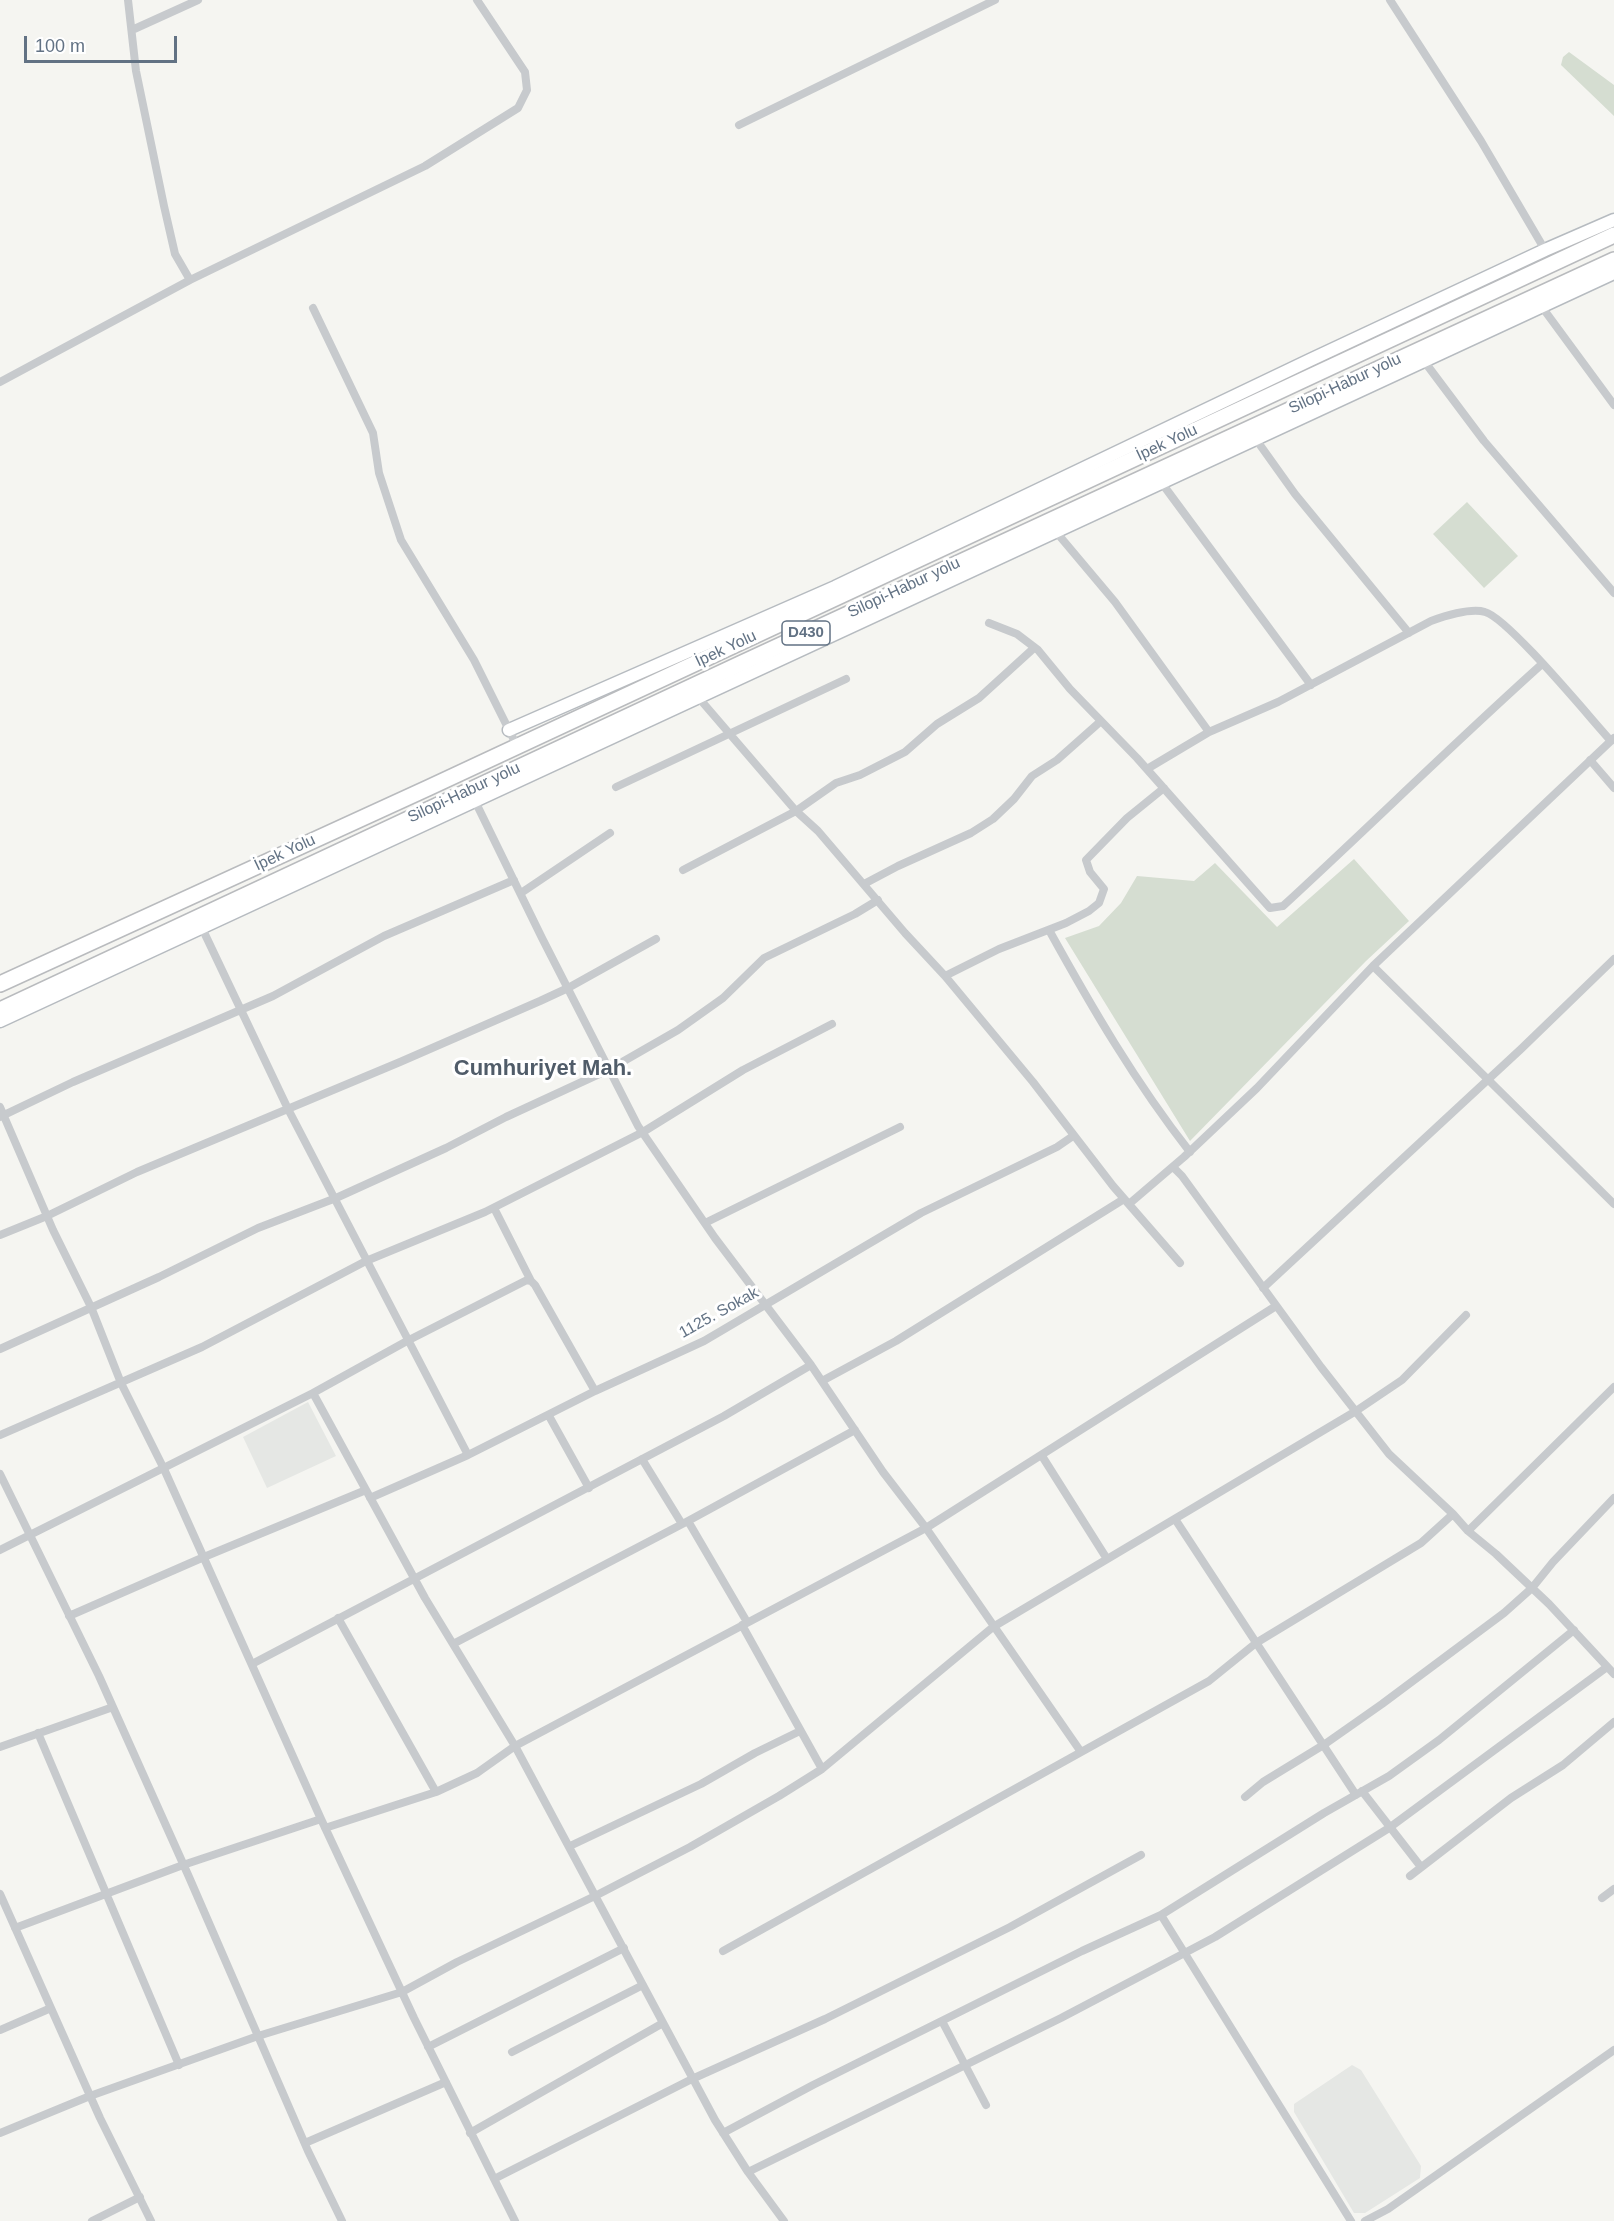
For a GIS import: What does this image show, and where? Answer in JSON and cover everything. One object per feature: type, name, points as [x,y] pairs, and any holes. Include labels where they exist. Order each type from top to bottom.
[{"type":"highway","name":"İpek Yolu","points":[[0,984],[1614,235]]},
{"type":"highway","name":"Silopi-Habur yolu","points":[[0,1010],[752,658],[1614,260]]},
{"type":"highway","points":[[331,832],[340,850]]},
{"type":"street","points":[[128,0],[143,108],[164,206],[175,254],[190,280]]},
{"type":"street","points":[[132,30],[198,0]]},
{"type":"street","points":[[0,382],[190,280],[425,166],[518,108],[526,90],[525,72],[477,0]]},
{"type":"street","points":[[739,125],[995,0]]},
{"type":"street","points":[[1389,0],[1481,141],[1545,250]]},
{"type":"street","points":[[509,730],[835,587],[1320,354],[1614,220]]},
{"type":"street","points":[[0,1021],[1614,273]]},
{"type":"street","points":[[1542,307],[1614,405]]},
{"type":"street","points":[[313,308],[373,434],[379,473],[401,540],[474,660],[517,746]]},
{"type":"street","points":[[1424,361],[1484,441],[1614,593]]},
{"type":"street","points":[[1255,438],[1295,494],[1409,633]]},
{"type":"street","points":[[1161,482],[1311,685]]},
{"type":"street","points":[[1057,533],[1114,602],[1209,732]]},
{"type":"street","points":[[822,1381],[896,1341],[1126,1202],[1173,1167],[1257,1088],[1373,966],[1612,739],[1508,628],[1485,611],[1450,614],[1431,621],[1278,702],[1209,732],[1147,769]]},
{"type":"street","points":[[989,623],[1017,634],[1034,648],[1147,769],[1270,908],[1282,906],[1344,850],[1464,734],[1542,664]]},
{"type":"street","points":[[683,870],[796,811],[836,783],[860,775],[905,752],[937,724],[979,698],[1034,648]]},
{"type":"street","points":[[616,787],[846,679]]},
{"type":"street","points":[[698,697],[796,811],[818,831],[945,976],[1033,1082],[1126,1202],[1180,1263]]},
{"type":"street","points":[[864,884],[971,833],[993,819],[1014,799],[1032,776],[1057,760],[1101,721]]},
{"type":"street","points":[[1590,760],[1614,788]]},
{"type":"street","points":[[945,976],[999,949],[1049,930],[1089,911],[1099,903],[1104,889],[1090,872],[1086,860],[1127,818],[1164,788]]},
{"type":"street","points":[[475,801],[643,1132],[705,1223],[812,1365],[1081,1752]]},
{"type":"street","points":[[520,893],[610,833]]},
{"type":"street","points":[[514,880],[384,936],[273,996],[1,1113],[91,1307],[121,1383],[164,1468],[323,1823],[428,2047],[515,2221]]},
{"type":"street","points":[[0,1349],[159,1277],[258,1228],[336,1198],[446,1148],[506,1117],[610,1069],[678,1029],[714,1004],[764,958],[855,914],[878,900]]},
{"type":"street","points":[[202,928],[288,1109],[468,1455]]},
{"type":"street","points":[[1049,930],[1093,1010],[1163,1118],[1190,1152]]},
{"type":"street","points":[[0,1235],[47,1216],[136,1172],[568,988],[656,939]]},
{"type":"street","points":[[1263,1288],[1521,1049],[1614,959]]},
{"type":"street","points":[[1373,966],[1614,1204]]},
{"type":"street","points":[[0,1435],[202,1347],[366,1262],[494,1208],[643,1132],[743,1070],[832,1024]]},
{"type":"street","points":[[705,1223],[900,1126]]},
{"type":"street","name":"1125. Sokak","points":[[69,1616],[204,1557],[468,1455],[595,1391],[704,1341],[921,1213],[1057,1147],[1073,1136]]},
{"type":"street","points":[[748,2172],[1184,1954],[1350,1854],[1611,1670],[1532,1588],[1468,1531],[1389,1454],[1173,1167]]},
{"type":"street","points":[[494,1208],[531,1281],[595,1391]]},
{"type":"street","points":[[0,1550],[312,1393],[519,1284],[531,1281]]},
{"type":"street","points":[[15,1928],[183,1864],[436,1792],[477,1773],[515,1746],[926,1528],[1276,1306]]},
{"type":"street","points":[[0,2133],[90,2096],[258,2036],[402,1992],[457,1962],[595,1896],[690,1847],[822,1769],[993,1627],[1356,1411],[1402,1380],[1466,1315]]},
{"type":"street","points":[[252,1665],[724,1416],[812,1365]]},
{"type":"street","points":[[1468,1531],[1614,1387]]},
{"type":"street","points":[[312,1393],[414,1578],[515,1746],[692,2079],[748,2172],[784,2221]]},
{"type":"street","points":[[549,1416],[589,1488]]},
{"type":"street","points":[[453,1644],[855,1430]]},
{"type":"street","points":[[1042,1456],[1107,1559]]},
{"type":"street","points":[[642,1459],[685,1522],[745,1623],[822,1769]]},
{"type":"street","points":[[0,1474],[113,1707],[305,2143],[342,2221]]},
{"type":"street","points":[[1245,1797],[1263,1782],[1325,1744],[1504,1613],[1532,1588],[1552,1562],[1614,1498]]},
{"type":"street","points":[[723,1951],[1209,1681],[1256,1643],[1421,1543],[1453,1514]]},
{"type":"street","points":[[1175,1519],[1256,1643],[1359,1793],[1421,1868]]},
{"type":"street","points":[[338,1618],[436,1792]]},
{"type":"street","points":[[723,2133],[1082,1951],[1161,1915],[1389,1776],[1439,1740],[1574,1630]]},
{"type":"street","points":[[0,1747],[113,1707]]},
{"type":"street","points":[[1410,1876],[1511,1798],[1563,1765],[1614,1722]]},
{"type":"street","points":[[570,1846],[702,1784],[755,1753],[800,1731]]},
{"type":"street","points":[[38,1733],[179,2064]]},
{"type":"street","points":[[494,2179],[692,2079],[825,2019],[1010,1927],[1141,1855]]},
{"type":"street","points":[[1602,1898],[1614,1889]]},
{"type":"street","points":[[0,1894],[90,2096],[151,2221]]},
{"type":"street","points":[[1161,1915],[1351,2221]]},
{"type":"street","points":[[428,2047],[624,1948]]},
{"type":"street","points":[[512,2052],[643,1985]]},
{"type":"street","points":[[0,2030],[51,2008]]},
{"type":"street","points":[[942,2021],[986,2105]]},
{"type":"street","points":[[470,2133],[663,2023]]},
{"type":"street","points":[[1365,2221],[1388,2209],[1614,2050]]},
{"type":"street","points":[[305,2143],[446,2082]]},
{"type":"street","points":[[92,2221],[140,2197]]},
{"type":"shaded area","points":[[1569,52],[1614,85],[1614,116],[1561,65],[1563,57]]},
{"type":"shaded area","points":[[1467,502],[1518,556],[1484,588],[1433,534]]},
{"type":"shaded area","points":[[1354,859],[1409,921],[1366,961],[1190,1141],[1065,938],[1099,926],[1121,903],[1137,876],[1194,881],[1215,863],[1277,927]]},
{"type":"shaded area","points":[[308,1402],[336,1456],[267,1488],[243,1437]]},
{"type":"shaded area","points":[[1352,2065],[1361,2070],[1421,2166],[1420,2178],[1365,2213],[1354,2213],[1294,2112],[1294,2104]]},
{"type":"district","name":"Cumhuriyet Mah.","points":[[543,1069]]}]
